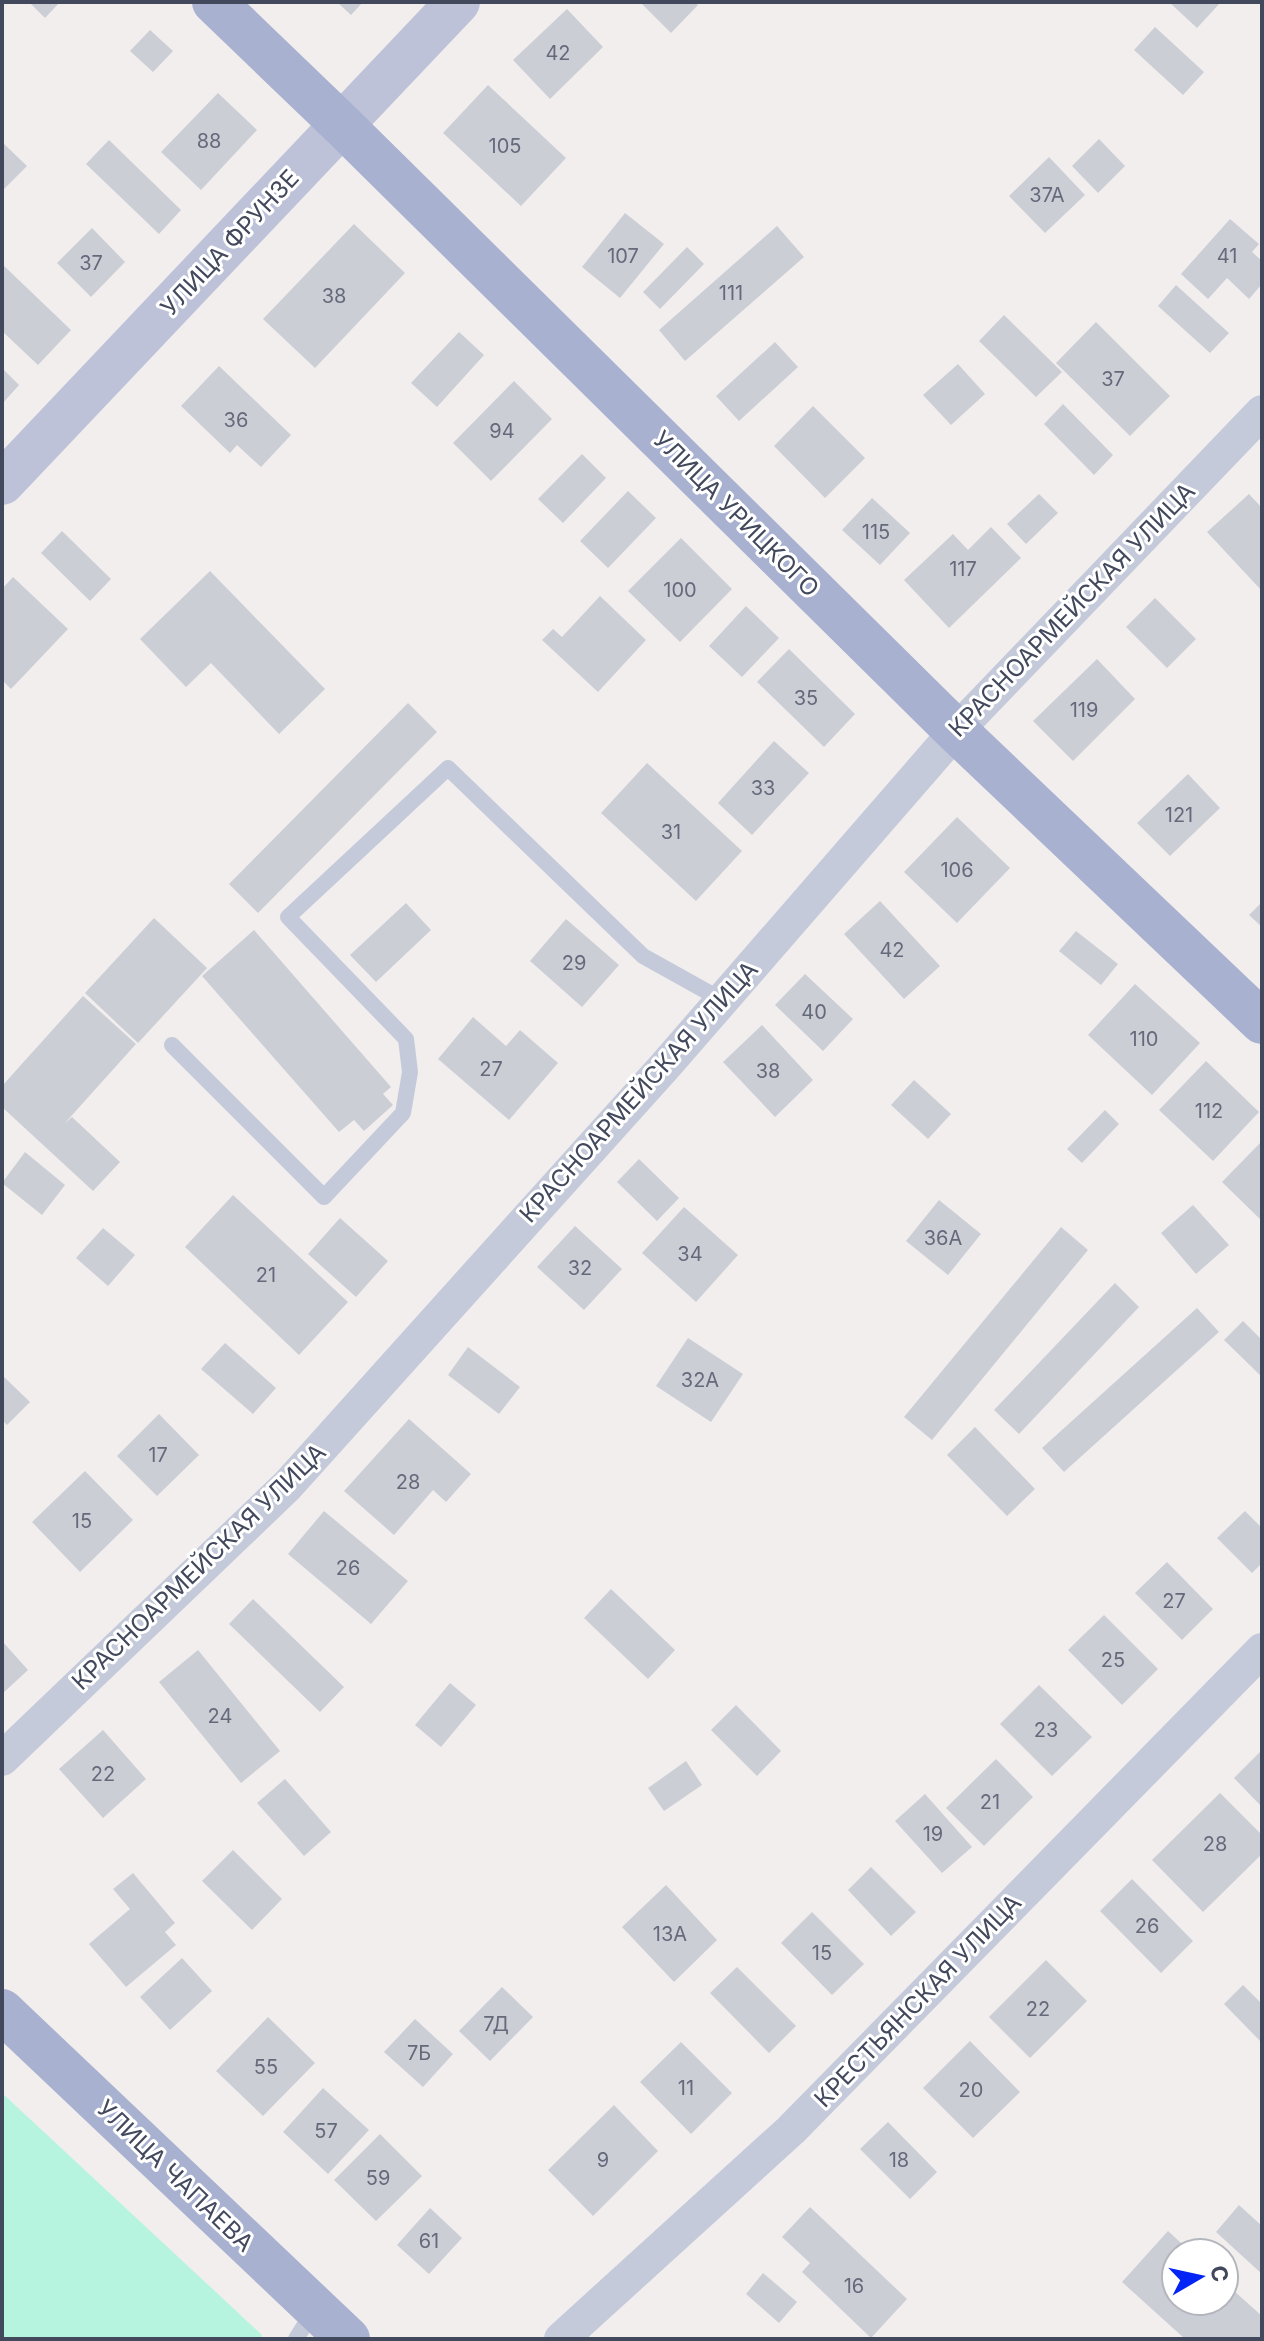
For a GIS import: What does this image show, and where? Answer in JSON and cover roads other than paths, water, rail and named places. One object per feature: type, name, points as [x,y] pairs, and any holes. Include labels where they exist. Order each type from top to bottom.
[{"type":"main road","name":"УЛИЦА УРИЦКОГО","points":[[214,2],[956,731],[1262,1022]]},
{"type":"main road","name":"УЛИЦА ЧАПАЕВА","points":[[2,2011],[306,2324],[348,2339]]},
{"type":"street","name":"УЛИЦА ФРУНЗЕ","points":[[2,483],[458,2]]},
{"type":"street","name":"КРАСНОАРМЕЙСКАЯ УЛИЦА","points":[[2,1759],[287,1486],[722,1000],[956,731],[1262,412]]},
{"type":"street","name":"КРЕСТЬЯНСКАЯ УЛИЦА","points":[[561,2339],[791,2130],[1262,1650]]},
{"type":"lane","points":[[172,1045],[324,1197],[403,1113],[410,1072],[406,1039],[288,917],[448,768],[643,956],[722,1000]]}]
